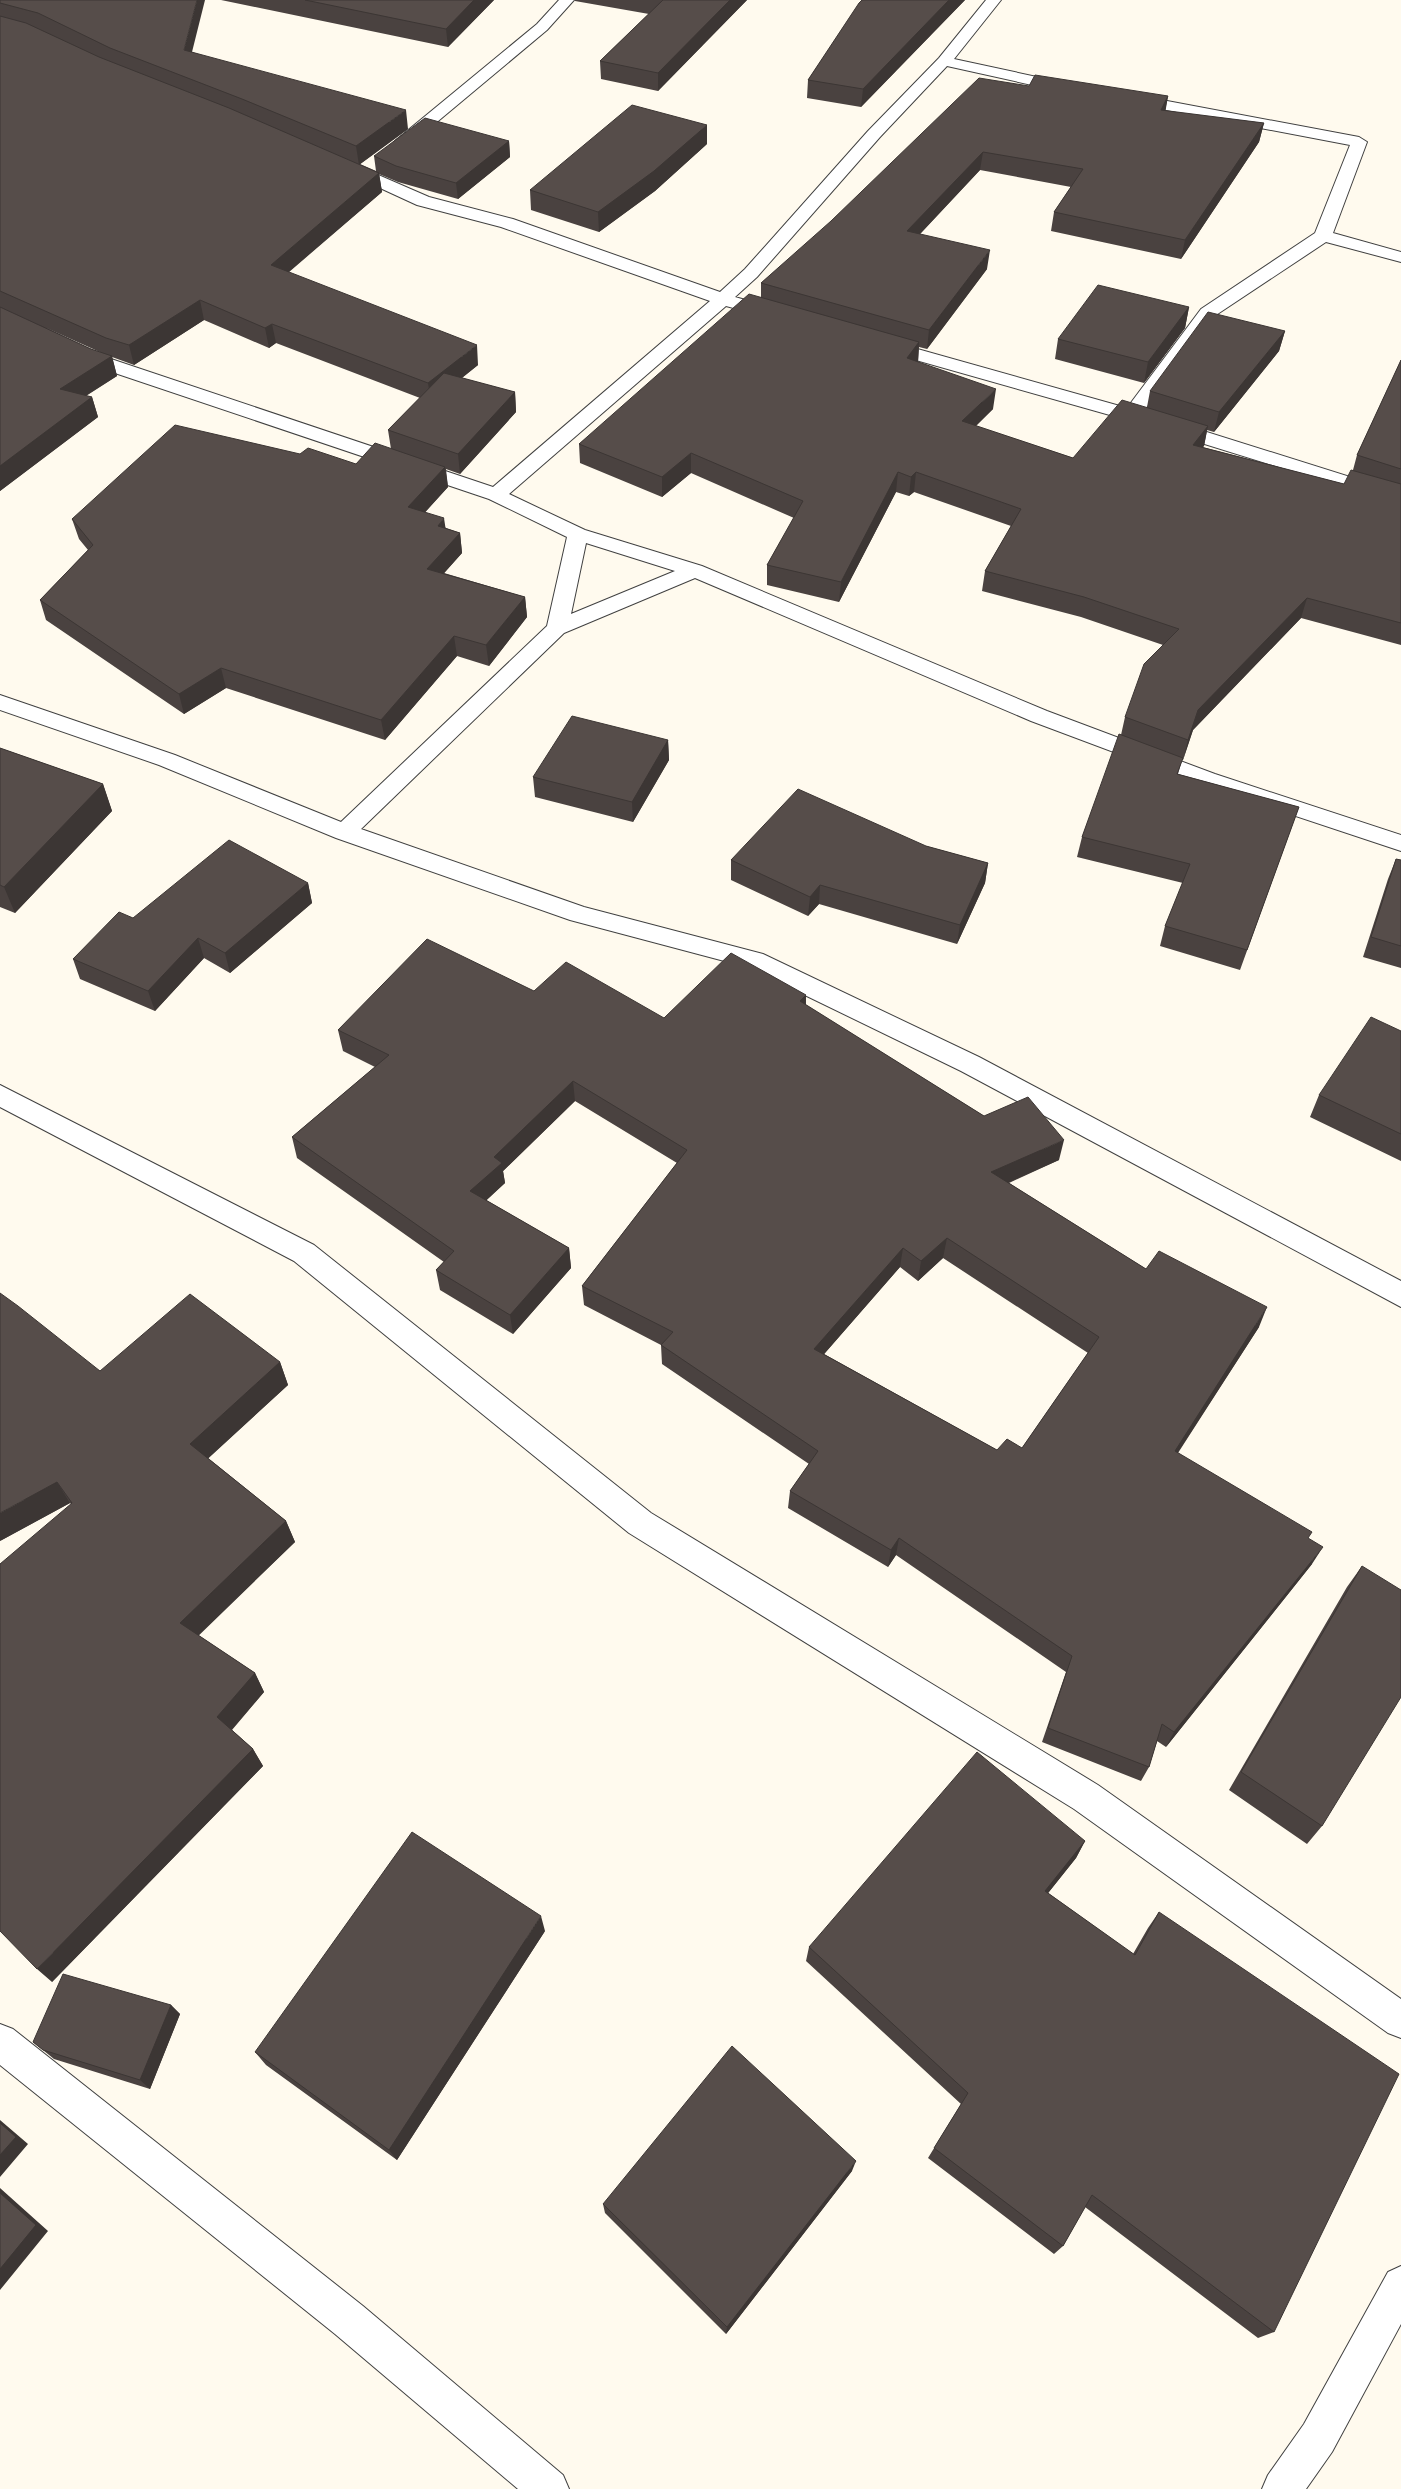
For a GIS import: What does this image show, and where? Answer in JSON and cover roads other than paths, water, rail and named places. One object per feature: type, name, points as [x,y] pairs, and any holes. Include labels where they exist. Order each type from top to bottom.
[{"type":"street","points":[[391,151],[421,129],[542,26],[567,0]]},
{"type":"street","points":[[496,495],[723,299],[751,272],[874,134],[944,61],[994,0]]},
{"type":"street","points":[[944,61],[1086,92]]},
{"type":"street","points":[[1114,96],[1359,142],[1323,236],[1207,313],[1131,415]]},
{"type":"street","points":[[336,162],[423,201],[506,224],[723,299],[789,318]]},
{"type":"street","points":[[362,173],[377,162]]},
{"type":"street","points":[[1323,236],[1401,257]]},
{"type":"street","points":[[865,340],[1131,415],[1401,499]]},
{"type":"street","points":[[60,343],[104,363],[496,495],[578,534],[695,570],[1040,716],[1207,779],[1401,843]]},
{"type":"street","points":[[557,628],[578,534]]},
{"type":"street","points":[[344,832],[557,628],[695,570]]},
{"type":"street","points":[[0,702],[166,760],[344,832],[579,914],[754,960],[970,1064],[1401,1295]]},
{"type":"street","points":[[0,1095],[304,1253],[640,1522],[1086,1797],[1401,2020]]},
{"type":"street","points":[[0,2042],[349,2320],[549,2489]]},
{"type":"street","points":[[1282,2489],[1318,2438],[1401,2285]]}]
